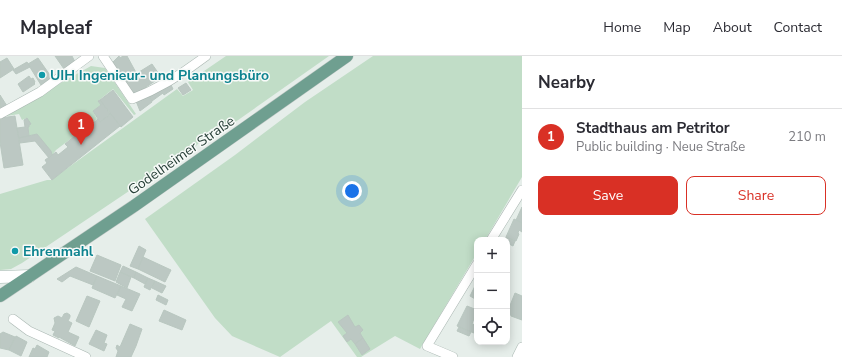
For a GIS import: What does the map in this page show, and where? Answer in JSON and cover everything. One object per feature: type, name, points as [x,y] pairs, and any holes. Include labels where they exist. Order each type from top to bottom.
[{"type":"main road","name":"Godelheimer Straße","points":[[0,296],[134,206],[347,56]]},
{"type":"main road","name":"Godelheimer Straße","points":[[1,278],[30,276]]},
{"type":"street","points":[[0,114],[40,92],[89,56]]},
{"type":"street","points":[[103,56],[132,99],[146,93],[194,65],[206,56]]},
{"type":"street","points":[[494,237],[522,190]]},
{"type":"street","points":[[453,357],[427,346],[474,269]]},
{"type":"street","points":[[13,318],[29,331],[73,354],[86,357]]},
{"type":"street","points":[[517,357],[522,347]]},
{"type":"green space","points":[[226,56],[329,56],[231,125],[211,129],[196,146],[22,263],[11,269],[0,270],[0,194],[51,180],[177,89],[183,96],[193,90],[188,82]]},
{"type":"green space","points":[[373,56],[522,56],[522,177],[487,237],[474,237],[474,258],[420,349],[395,336],[361,357],[357,357],[331,321],[280,357],[232,336],[215,318],[145,219],[235,155],[305,102]]},
{"type":"green space","points":[[91,66],[105,68],[136,114],[134,115],[113,89],[98,101],[101,105],[93,111],[97,119],[56,150],[52,155],[37,134],[29,136],[27,118],[22,120],[19,114],[0,117]]},
{"type":"building","points":[[55,56],[72,56],[75,62],[64,69]]},
{"type":"building","points":[[119,56],[120,58],[127,56],[139,78],[142,76],[139,72],[152,64],[161,77],[137,93],[131,92],[112,63]]},
{"type":"building","points":[[7,58],[14,69],[0,78],[0,62]]},
{"type":"building","name":"UIH Ingenieur- und Planungsbüro","points":[[38,58],[52,78],[41,85],[28,64]]},
{"type":"building","points":[[27,62],[30,67],[16,74],[13,70]]},
{"type":"building","points":[[29,76],[31,79],[33,78],[35,84],[23,92],[18,84]]},
{"type":"building","points":[[186,83],[191,90],[183,95],[178,88]]},
{"type":"building","points":[[171,85],[173,89],[164,95],[163,93],[152,101],[149,96],[160,89],[162,91]]},
{"type":"building","points":[[113,90],[133,117],[121,127],[100,100]]},
{"type":"building","points":[[0,95],[7,106],[0,109]]},
{"type":"building","points":[[149,96],[152,102],[140,111],[136,101]]},
{"type":"building","points":[[100,100],[110,114],[100,122],[93,111],[101,105],[98,101]]},
{"type":"building","points":[[111,114],[120,126],[52,180],[42,167],[47,163],[45,160],[56,152],[58,155],[68,147],[65,144],[76,135],[79,139],[90,130],[88,127],[98,119],[100,122]]},
{"type":"building","points":[[15,116],[23,165],[4,168],[0,142],[0,118]]},
{"type":"building","points":[[27,118],[31,124],[28,127],[29,136],[19,138],[17,128],[25,127],[24,120]]},
{"type":"building","points":[[37,134],[51,151],[52,155],[49,158],[35,141],[20,143],[19,138]]},
{"type":"building","points":[[522,207],[522,223],[516,220]]},
{"type":"building","points":[[514,219],[522,223],[522,232],[519,230],[516,241],[510,239],[510,237],[506,237]]},
{"type":"building","points":[[510,239],[515,241],[513,246],[510,244]]},
{"type":"building","points":[[139,246],[146,250],[138,269],[130,266]]},
{"type":"building","points":[[97,255],[121,265],[115,281],[90,271]]},
{"type":"building","points":[[143,257],[171,270],[165,282],[138,269]]},
{"type":"building","points":[[123,266],[136,272],[134,278],[120,272]]},
{"type":"building","points":[[76,267],[97,276],[93,285],[70,276],[62,282],[57,279]]},
{"type":"building","points":[[120,272],[131,277],[127,288],[116,282]]},
{"type":"building","points":[[136,272],[148,278],[145,284],[134,278]]},
{"type":"building","points":[[97,276],[121,286],[115,298],[92,288]]},
{"type":"building","points":[[148,278],[155,281],[150,290],[144,287]]},
{"type":"building","points":[[155,281],[166,286],[162,293],[152,288]]},
{"type":"building","points":[[121,286],[140,294],[132,311],[122,307],[126,299],[117,295]]},
{"type":"building","points":[[474,288],[474,298],[470,296]]},
{"type":"building","points":[[515,293],[522,296],[522,320],[511,316],[510,306]]},
{"type":"building","points":[[158,295],[168,300],[166,305],[156,300]]},
{"type":"building","points":[[87,296],[100,301],[89,327],[76,321]]},
{"type":"building","points":[[467,306],[474,309],[474,318],[472,324],[474,325],[474,333],[457,326]]},
{"type":"building","points":[[164,310],[186,320],[182,330],[159,321]]},
{"type":"building","points":[[67,313],[70,315],[68,321],[72,323],[68,332],[79,337],[75,346],[53,335],[55,331],[52,330],[55,323],[54,318],[58,316],[62,318],[64,314]]},
{"type":"building","points":[[348,315],[355,327],[359,325],[363,330],[360,333],[363,338],[355,344],[351,339],[347,342],[343,336],[347,333],[338,322]]},
{"type":"building","points":[[130,324],[142,329],[136,346],[131,357],[116,357],[118,351],[116,348],[117,345],[120,347]]},
{"type":"building","points":[[459,327],[471,332],[469,336],[457,331]]},
{"type":"building","points":[[96,330],[107,335],[104,343],[107,344],[104,351],[89,344]]},
{"type":"building","points":[[3,332],[15,337],[9,350],[0,348],[0,334]]},
{"type":"building","points":[[16,336],[27,342],[21,356],[9,350]]},
{"type":"building","points":[[363,338],[370,349],[362,355],[355,344]]},
{"type":"building","points":[[37,345],[49,352],[47,357],[29,357],[33,348],[35,349]]},
{"type":"place","name":"UIH Ingenieur- und Planungsbüro","points":[[42,75]]},
{"type":"place","name":"Stadthaus am Petritor","points":[[81,145]]},
{"type":"place","name":"Ehrenmahl","points":[[15,251]]}]
